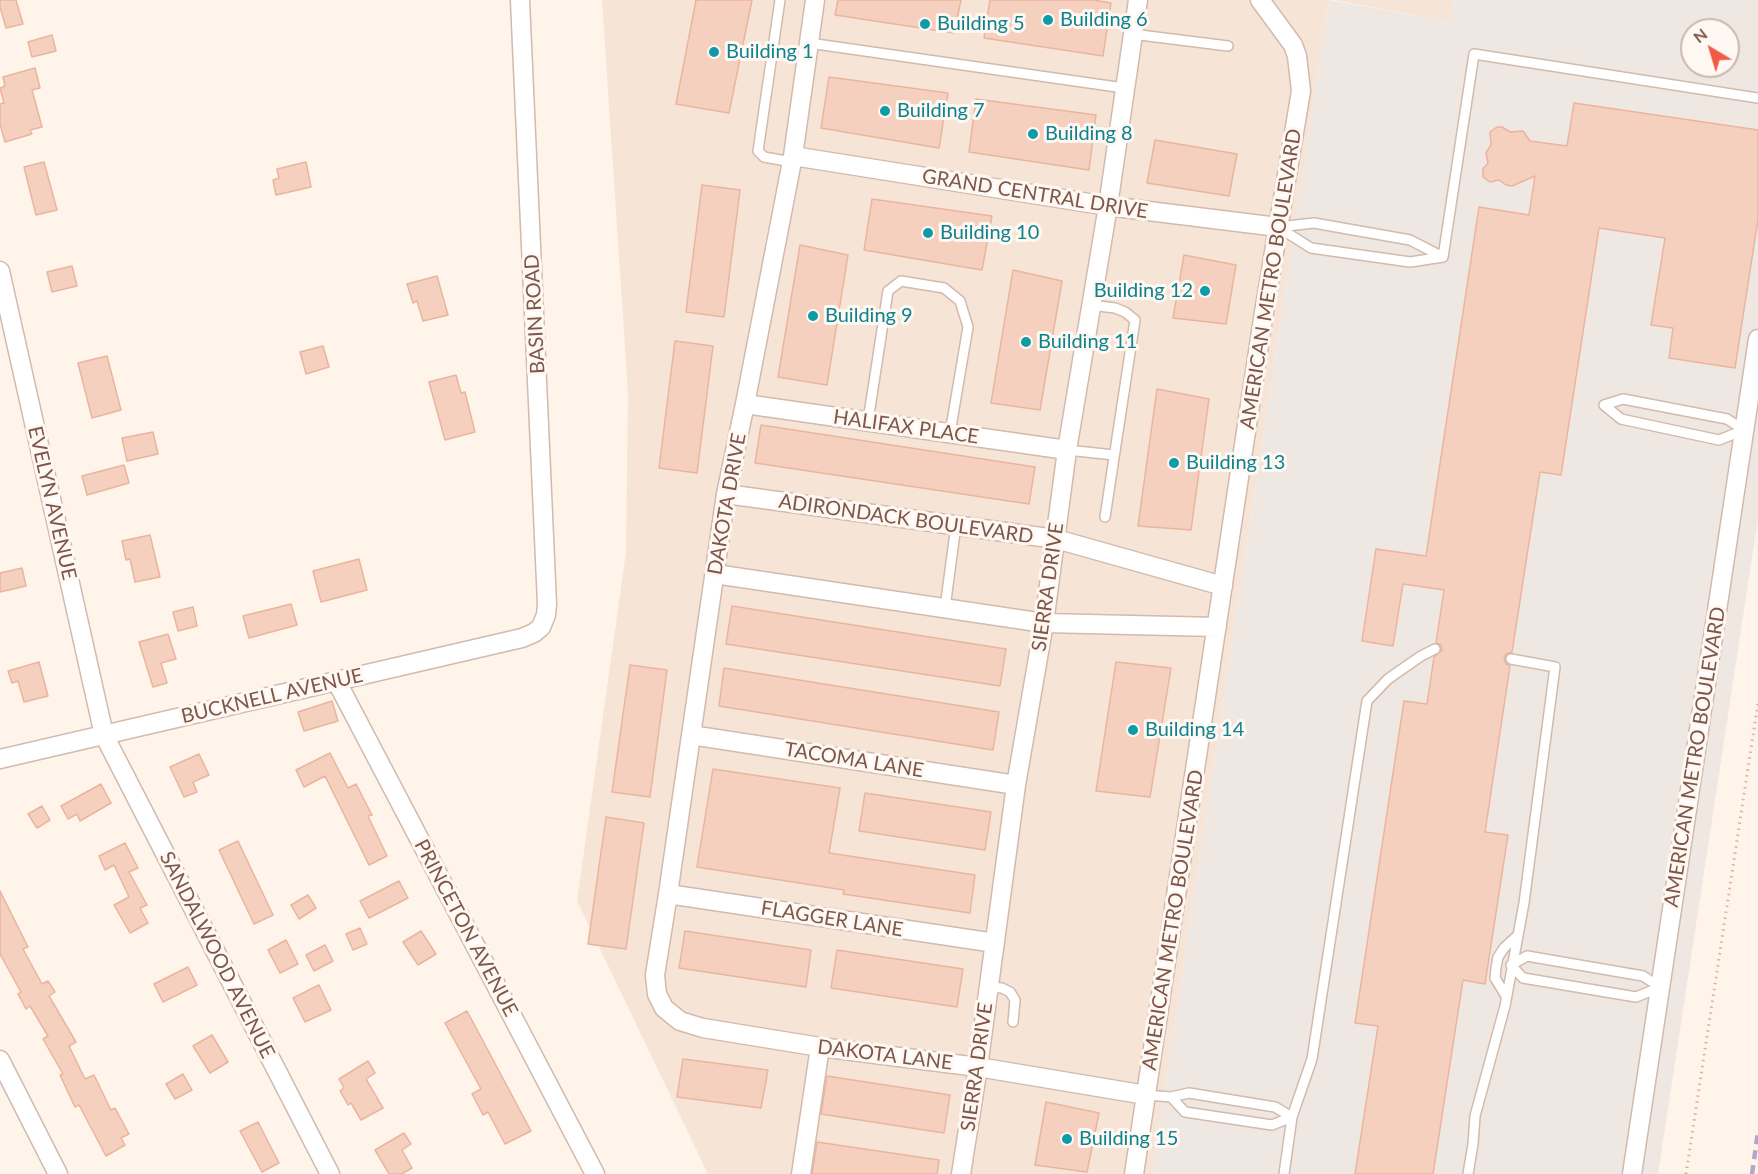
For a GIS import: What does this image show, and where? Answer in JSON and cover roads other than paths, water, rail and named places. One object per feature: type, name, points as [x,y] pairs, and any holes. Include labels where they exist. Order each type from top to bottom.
[{"type":"street","name":"BASIN ROAD","points":[[520,0],[548,604],[541,627]]},
{"type":"street","name":"DAKOTA DRIVE","points":[[664,1008],[657,994],[655,975],[726,494],[792,159],[815,0]]},
{"type":"street","name":"SIERRA DRIVE","points":[[961,1174],[978,1067],[1016,785],[1044,623],[1066,450],[1108,206],[1138,0]]},
{"type":"street","name":"AMERICAN METRO BOULEVARD","points":[[1134,1174],[1278,227],[1301,91],[1297,56],[1293,45],[1260,0]]},
{"type":"street","name":"GRAND CENTRAL DRIVE","points":[[792,159],[1108,206],[1278,227]]},
{"type":"street","name":"EVELYN AVENUE","points":[[0,271],[104,735]]},
{"type":"street","name":"AMERICAN METRO BOULEVARD","points":[[1632,1174],[1758,339]]},
{"type":"street","name":"HALIFAX PLACE","points":[[745,404],[1066,450]]},
{"type":"street","name":"ADIRONDACK BOULEVARD","points":[[726,494],[1056,539],[1223,586]]},
{"type":"street","points":[[715,574],[1044,623],[1217,627]]},
{"type":"street","name":"BUCKNELL AVENUE","points":[[0,759],[522,638],[541,627]]},
{"type":"street","name":"PRINCETON AVENUE","points":[[337,682],[595,1174]]},
{"type":"street","name":"SANDALWOOD AVENUE","points":[[104,735],[330,1174]]},
{"type":"street","name":"TACOMA LANE","points":[[691,735],[1016,785]]},
{"type":"street","name":"FLAGGER LANE","points":[[668,894],[995,943]]},
{"type":"street","name":"DAKOTA LANE","points":[[664,1008],[680,1021],[703,1028],[820,1047],[978,1067],[1146,1095]]},
{"type":"street","points":[[801,1174],[820,1047]]},
{"type":"street","points":[[0,1060],[58,1174]]},
{"type":"lane","points":[[780,0],[758,151],[764,157],[792,159]]},
{"type":"lane","points":[[1132,34],[1228,46]]},
{"type":"lane","points":[[809,43],[1124,88]]},
{"type":"lane","points":[[1443,257],[1474,54],[1758,98]]},
{"type":"lane","points":[[1278,227],[1314,223],[1400,238],[1410,240],[1443,257]]},
{"type":"lane","points":[[1278,227],[1311,248],[1410,262],[1443,257]]},
{"type":"lane","points":[[868,421],[888,291],[901,281],[944,288],[960,301],[968,327],[950,433]]},
{"type":"lane","points":[[1091,305],[1115,308],[1135,320],[1105,517]]},
{"type":"lane","points":[[1623,399],[1727,419],[1744,430],[1719,440],[1621,419],[1604,405],[1623,399]]},
{"type":"lane","points":[[1066,450],[1114,455]]},
{"type":"lane","points":[[945,608],[956,525]]},
{"type":"lane","points":[[1284,1174],[1292,1117],[1312,1059],[1367,701],[1388,680],[1421,656],[1435,649]]},
{"type":"lane","points":[[1468,1174],[1475,1116],[1506,996],[1524,903],[1555,667],[1511,659]]},
{"type":"lane","points":[[1506,996],[1495,978],[1496,968],[1498,957],[1504,948],[1516,938]]},
{"type":"lane","points":[[1511,965],[1527,956],[1643,976],[1661,987]]},
{"type":"lane","points":[[1511,965],[1523,978],[1636,997],[1661,987]]},
{"type":"lane","points":[[989,987],[1002,988],[1010,992],[1015,1000],[1013,1022]]},
{"type":"lane","points":[[1146,1095],[1171,1097],[1189,1093],[1275,1107],[1292,1117]]},
{"type":"lane","points":[[1171,1097],[1185,1112],[1272,1125],[1292,1117]]},
{"type":"railway","points":[[1752,1174],[1758,1132]]},
{"type":"place","name":"Building 6","points":[[1048,20]]},
{"type":"place","name":"Building 5","points":[[925,24]]},
{"type":"place","name":"Building 1","points":[[714,52]]},
{"type":"place","name":"Building 7","points":[[885,111]]},
{"type":"place","name":"Building 8","points":[[1033,134]]},
{"type":"place","name":"Building 10","points":[[928,233]]},
{"type":"place","name":"Building 12","points":[[1205,291]]},
{"type":"place","name":"Building 9","points":[[813,316]]},
{"type":"place","name":"Building 11","points":[[1026,342]]},
{"type":"place","name":"Building 13","points":[[1174,463]]},
{"type":"place","name":"Building 14","points":[[1133,730]]},
{"type":"place","name":"Building 15","points":[[1067,1139]]}]
